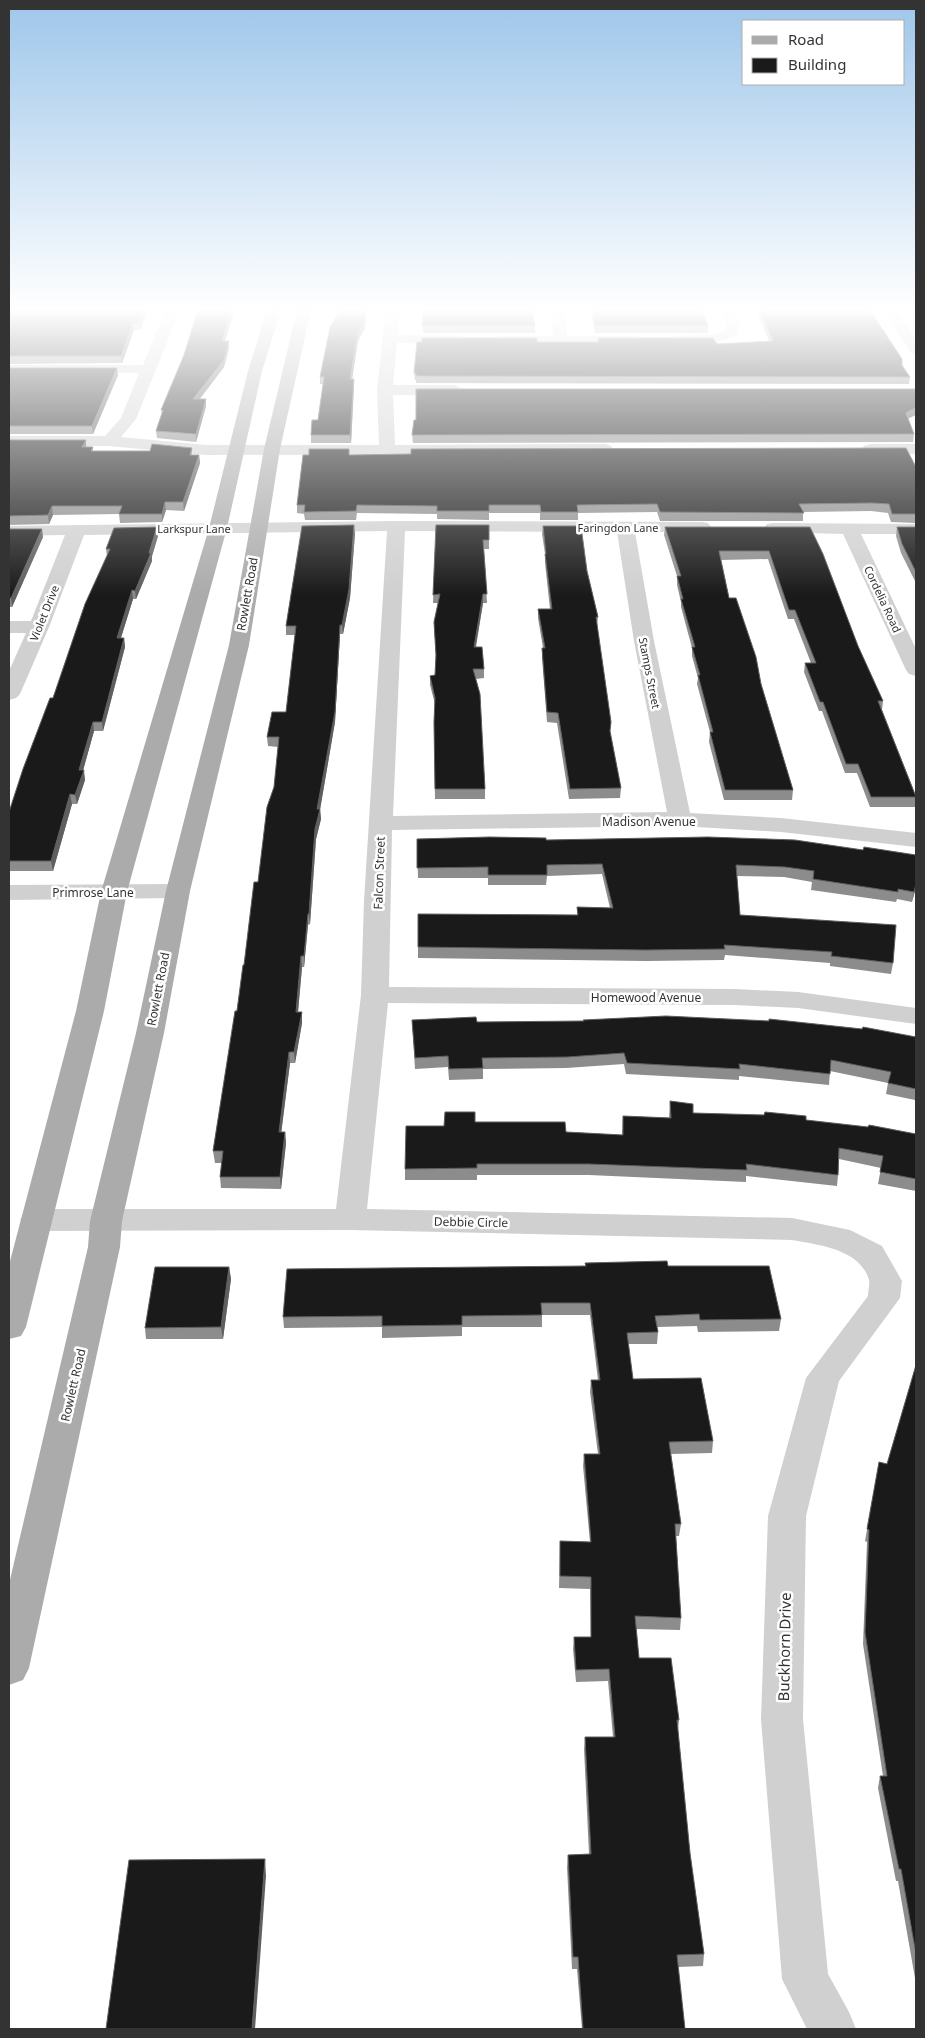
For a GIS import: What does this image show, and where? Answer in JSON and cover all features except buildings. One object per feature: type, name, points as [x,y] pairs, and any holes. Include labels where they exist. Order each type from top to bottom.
[{"type":"main road","points":[[9,1328],[90,1011],[114,892],[218,528],[247,405]]},
{"type":"main road","name":"Rowlett Road","points":[[9,1668],[104,1247],[106,1221],[150,1033],[178,891],[238,645],[272,449],[282,405]]},
{"type":"street","points":[[110,441],[128,419],[134,405]]},
{"type":"street","points":[[386,405],[387,448]]},
{"type":"street","points":[[9,441],[110,441],[187,449],[616,448]]},
{"type":"street","points":[[856,449],[916,449]]},
{"type":"street","name":"Falcon Street","points":[[350,1219],[375,995],[381,823],[396,526]]},
{"type":"street","name":"Faringdon Lane","points":[[259,527],[717,528]]},
{"type":"street","name":"Larkspur Lane","points":[[9,531],[259,527]]},
{"type":"street","name":"Stamps Street","points":[[625,527],[644,641],[680,819]]},
{"type":"street","points":[[754,528],[916,529]]},
{"type":"street","name":"Cordelia Road","points":[[850,529],[916,670]]},
{"type":"street","name":"Violet Drive","points":[[9,694],[39,627],[76,531]]},
{"type":"street","points":[[9,627],[39,627]]},
{"type":"street","name":"Madison Avenue","points":[[381,823],[680,819],[781,825],[916,840]]},
{"type":"street","name":"Primrose Lane","points":[[9,893],[178,891]]},
{"type":"street","name":"Homewood Avenue","points":[[375,995],[735,997],[798,1000],[916,1016]]},
{"type":"street","name":"Debbie Circle","points":[[36,1220],[350,1219],[792,1229],[839,1238],[871,1254],[886,1281]]},
{"type":"street","name":"Buckhorn Drive","points":[[832,2029],[805,1979],[782,1719],[787,1516],[823,1378],[884,1298],[886,1281]]}]
